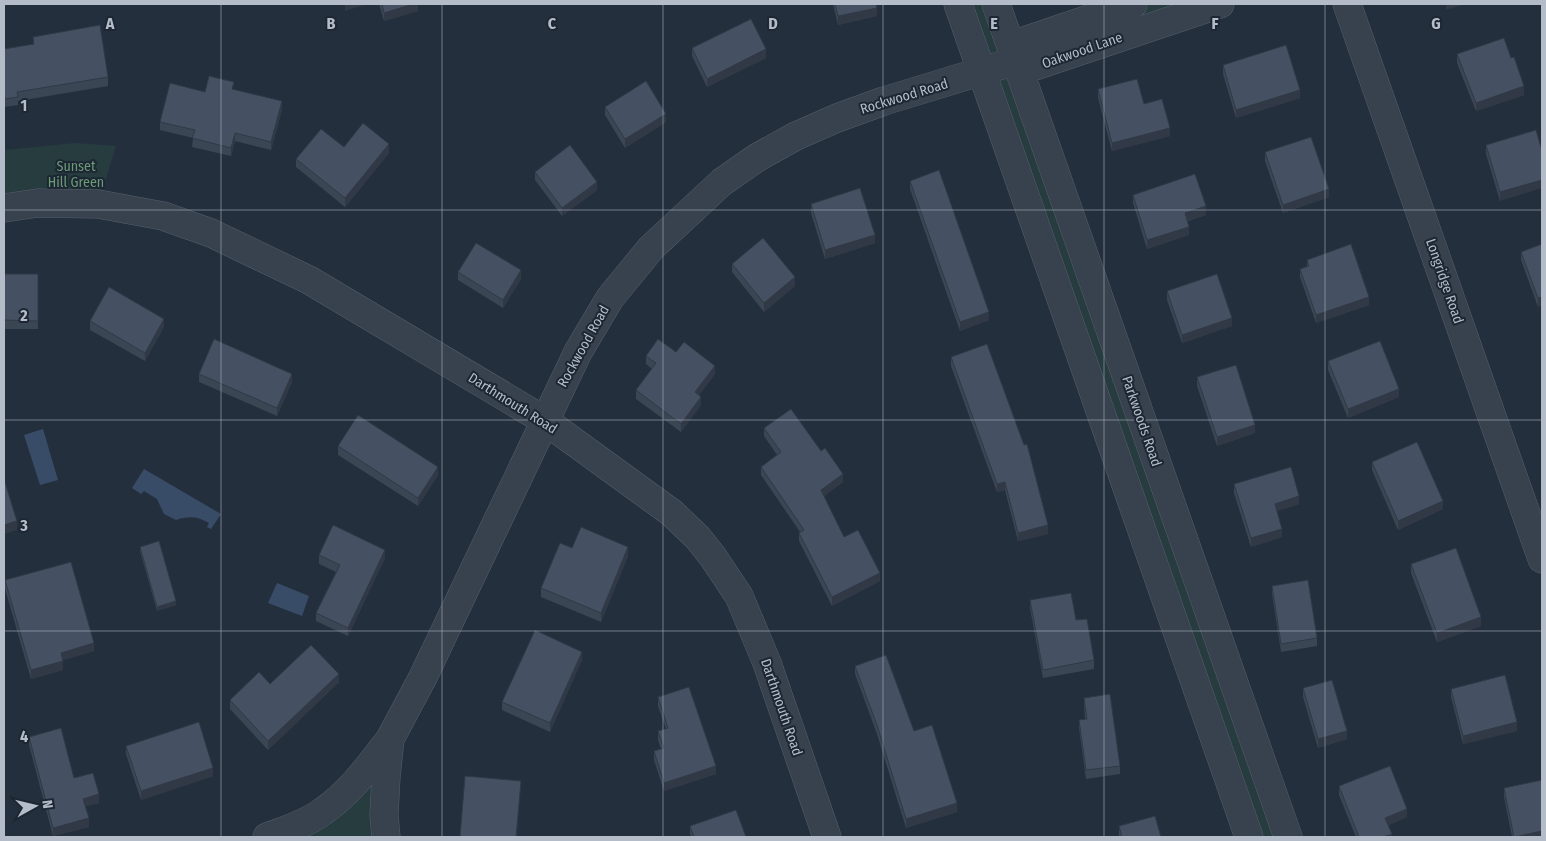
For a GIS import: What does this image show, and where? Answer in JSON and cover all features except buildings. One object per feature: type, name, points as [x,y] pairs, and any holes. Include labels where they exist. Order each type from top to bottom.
[{"type":"street","points":[[958,4],[1244,825],[1276,802]]},
{"type":"street","name":"Parkwoods Road","points":[[996,4],[1288,837]]},
{"type":"street","name":"Oakwood Lane","points":[[1133,4],[1027,40],[1015,61],[1035,66],[1220,4]]},
{"type":"street","name":"Longridge Road","points":[[1347,4],[1542,559]]},
{"type":"street","name":"Rockwood Road","points":[[386,837],[384,815],[390,739],[423,677],[544,420],[578,352],[610,298],[651,248],[722,182],[758,157],[796,136],[837,118],[884,101],[981,73],[1015,61]]},
{"type":"street","name":"Darthmouth Road","points":[[4,208],[38,203],[98,204],[163,216],[211,233],[309,280],[544,420],[672,513],[698,538],[730,581],[746,611],[767,663],[827,837]]},
{"type":"street","points":[[1116,459],[1151,447]]},
{"type":"street","points":[[267,837],[300,824],[322,812],[360,778],[390,739]]},
{"type":"green space","points":[[958,4],[996,4],[1015,60],[1133,4],[1220,4],[1016,61],[1288,837],[1247,837]]},
{"type":"green space","name":"Sunset Hill Green","points":[[75,143],[116,146],[98,204],[4,208],[4,150]]},
{"type":"green space","points":[[390,739],[386,837],[267,837],[300,824]]},
{"type":"water","points":[[43,429],[58,480],[40,485],[24,435]]},
{"type":"water","points":[[144,469],[221,514],[211,529],[207,527],[209,523],[200,519],[189,517],[176,520],[164,514],[157,499],[144,491],[141,494],[132,488]]},
{"type":"water","points":[[277,583],[309,596],[302,616],[268,603]]}]
